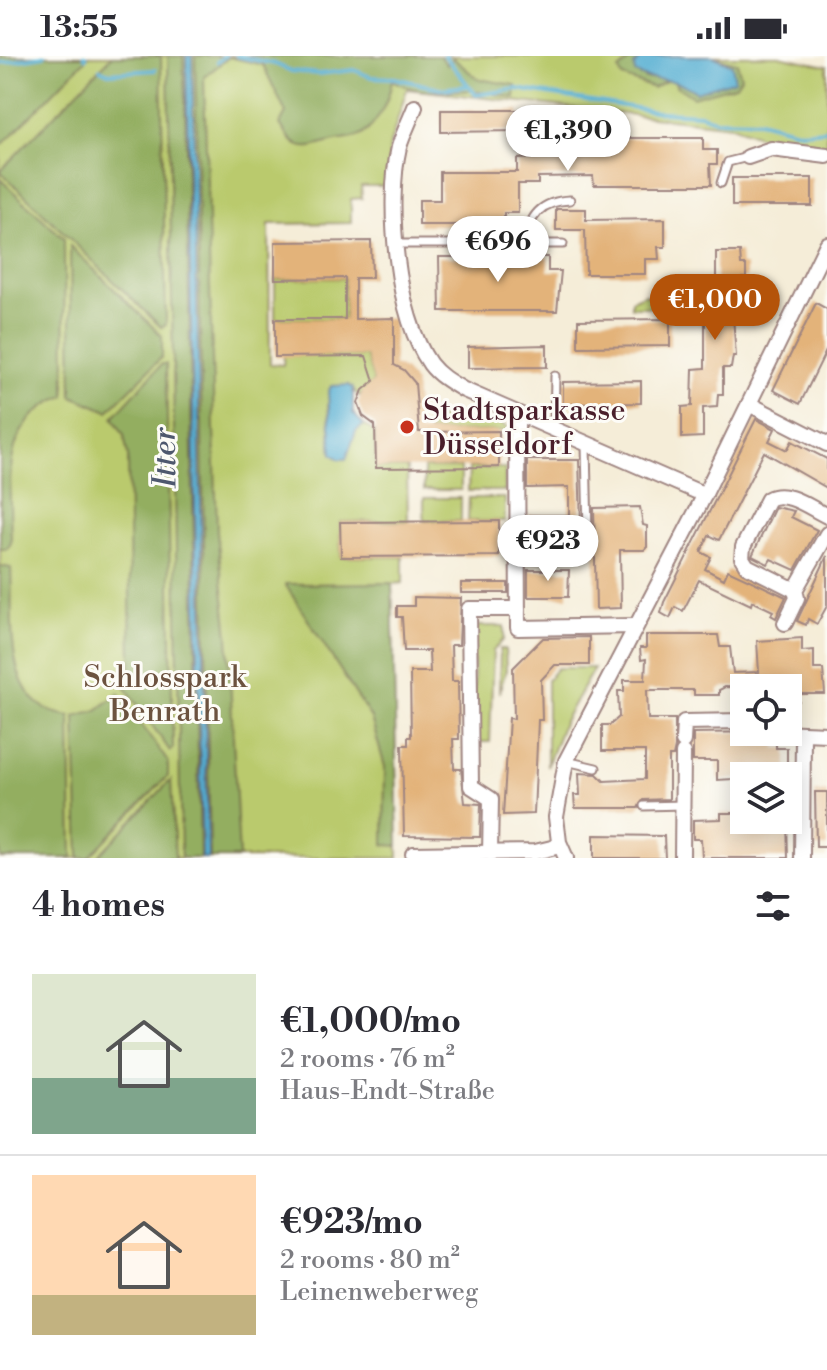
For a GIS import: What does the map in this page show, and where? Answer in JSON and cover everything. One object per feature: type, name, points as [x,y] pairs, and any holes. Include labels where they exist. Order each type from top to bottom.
[{"type":"street","points":[[415,107],[399,147],[392,205],[394,244],[405,297],[431,365],[464,390],[705,495]]},
{"type":"street","points":[[748,157],[771,149],[827,156]]},
{"type":"street","points":[[413,854],[563,852],[556,809],[566,761],[705,495],[827,244]]},
{"type":"street","points":[[749,404],[827,444]]},
{"type":"street","points":[[517,414],[518,628],[636,626]]},
{"type":"street","points":[[795,590],[747,566],[742,558],[743,547],[768,499],[775,495],[784,495],[827,516]]},
{"type":"street","points":[[785,623],[797,598],[795,590],[827,534]]},
{"type":"street","points":[[490,853],[491,799],[471,786],[469,609],[518,609]]},
{"type":"street","points":[[682,858],[684,722],[730,721]]},
{"type":"street","points":[[802,858],[803,734],[827,734]]},
{"type":"lane","points":[[721,183],[728,162],[748,157]]},
{"type":"lane","points":[[526,244],[528,227],[538,209],[551,201],[570,200]]},
{"type":"lane","points":[[394,244],[563,244]]},
{"type":"lane","points":[[554,429],[555,376]]},
{"type":"lane","points":[[586,443],[588,534]]},
{"type":"lane","points":[[566,761],[596,768]]},
{"type":"lane","points":[[644,806],[683,805]]},
{"type":"green space","name":"Schlosspark Benrath","points":[[0,56],[779,56],[827,66],[827,150],[769,140],[731,126],[407,89],[390,144],[386,186],[361,186],[362,198],[351,199],[351,223],[269,224],[270,364],[283,365],[284,356],[366,356],[374,381],[359,396],[348,385],[328,403],[332,454],[346,458],[356,431],[364,425],[375,432],[376,468],[407,468],[408,521],[340,522],[341,557],[403,557],[403,583],[392,584],[398,858],[0,858]]},
{"type":"green space","points":[[0,56],[89,56],[0,147]]},
{"type":"green space","points":[[112,56],[161,56],[166,325],[161,327],[0,171]]},
{"type":"green space","points":[[168,56],[183,56],[185,99],[200,858],[181,858]]},
{"type":"green space","points":[[195,56],[440,56],[447,65],[453,58],[478,79],[516,85],[515,98],[469,91],[412,89],[392,80],[382,110],[362,135],[307,147],[291,140],[280,124],[286,113],[263,65],[229,57],[204,77],[217,532],[228,636],[239,858],[210,858]]},
{"type":"green space","points":[[635,56],[662,56],[641,59],[645,79],[670,79],[653,88],[622,77],[619,70]]},
{"type":"green space","points":[[712,56],[737,63],[741,77],[736,85],[693,97],[676,86],[675,79],[696,92]]},
{"type":"green space","points":[[0,179],[64,239],[65,396],[44,407],[29,420],[19,436],[13,454],[11,543],[7,549],[0,549]]},
{"type":"green space","points":[[70,246],[162,336],[162,357],[108,411],[72,396]]},
{"type":"green space","points":[[345,278],[345,319],[275,319],[275,279]]},
{"type":"green space","points":[[645,294],[656,299],[655,307],[631,307],[631,300]]},
{"type":"green space","points":[[162,364],[166,364],[173,748],[170,751],[126,688],[131,664],[128,456],[124,435],[113,417]]},
{"type":"green space","points":[[480,415],[508,427],[507,431],[428,432],[428,419]]},
{"type":"green space","points":[[424,468],[461,468],[461,490],[424,490]]},
{"type":"green space","points":[[469,468],[505,468],[505,491],[468,491]]},
{"type":"green space","points":[[424,498],[461,498],[461,521],[424,521]]},
{"type":"green space","points":[[469,498],[505,498],[505,521],[468,521]]},
{"type":"green space","points":[[0,566],[11,568],[15,659],[21,680],[32,697],[47,710],[70,716],[72,858],[0,858]]},
{"type":"green space","points":[[392,583],[398,846],[384,845],[385,767],[371,718],[285,584]]},
{"type":"green space","points":[[473,626],[504,626],[504,639],[493,651],[490,742],[475,742]]},
{"type":"green space","points":[[500,649],[505,649],[506,670],[499,693]]},
{"type":"green space","points":[[557,668],[594,668],[563,723],[547,766],[547,680]]},
{"type":"green space","points":[[119,693],[168,762],[168,776],[88,858],[79,858],[75,716],[97,710]]},
{"type":"green space","points":[[171,780],[175,858],[96,858]]},
{"type":"water","points":[[186,56],[192,56],[208,858],[202,858]]},
{"type":"water","points":[[713,56],[732,65],[735,80],[696,92],[678,83],[635,73],[634,65],[641,59]]},
{"type":"water","points":[[348,385],[353,388],[353,413],[364,425],[356,431],[346,459],[339,459],[332,454],[328,393],[331,386]]},
{"type":"building","points":[[441,110],[519,110],[519,131],[441,132]]},
{"type":"building","points":[[538,127],[579,127],[579,138],[703,138],[703,150],[717,150],[717,164],[710,164],[711,185],[594,185],[593,176],[538,177],[538,184],[518,184],[518,213],[504,213],[504,225],[419,225],[419,200],[440,200],[440,172],[517,172],[517,159],[537,158]]},
{"type":"building","points":[[732,178],[812,178],[812,206],[732,206]]},
{"type":"building","points":[[556,209],[586,209],[586,220],[665,219],[665,247],[658,247],[659,259],[645,259],[645,274],[586,274],[585,230],[556,230]]},
{"type":"building","points":[[371,241],[372,278],[355,278],[355,319],[394,318],[394,365],[404,370],[415,383],[419,432],[499,431],[499,467],[376,468],[375,425],[363,416],[358,403],[363,390],[374,381],[366,356],[275,357],[275,319],[345,319],[345,278],[275,279],[275,242]]},
{"type":"building","points":[[716,252],[740,252],[741,265],[746,265],[746,278],[742,278],[740,291],[736,291],[736,317],[733,317],[736,356],[733,356],[731,368],[723,368],[723,394],[718,394],[717,407],[703,408],[703,437],[682,438],[682,407],[692,406],[693,369],[705,368],[706,290],[716,290]]},
{"type":"building","points":[[439,257],[548,257],[548,271],[561,271],[557,311],[440,311]]},
{"type":"building","points":[[816,303],[827,309],[827,349],[800,404],[773,390]]},
{"type":"building","points":[[670,319],[670,346],[578,347],[578,320]]},
{"type":"building","points":[[547,345],[547,367],[468,368],[468,347]]},
{"type":"building","points":[[641,381],[641,403],[563,404],[563,382]]},
{"type":"building","points":[[756,419],[775,429],[769,441],[787,450],[792,441],[827,459],[827,488],[764,452],[719,540],[709,535],[701,552],[711,557],[705,569],[724,579],[728,570],[786,597],[776,618],[771,615],[773,611],[752,601],[751,605],[699,580],[683,611],[675,607],[670,618],[661,613],[664,602]]},
{"type":"building","points":[[527,460],[579,460],[581,525],[569,525],[569,539],[529,539],[529,515],[569,515],[569,487],[527,488]]},
{"type":"building","points":[[640,507],[643,525],[647,526],[647,547],[644,550],[620,550],[621,608],[596,609],[594,508]]},
{"type":"building","points":[[775,507],[794,511],[791,517],[817,530],[795,570],[771,559],[768,564],[752,556]]},
{"type":"building","points":[[499,521],[499,556],[341,557],[340,522]]},
{"type":"building","points":[[827,556],[827,606],[817,624],[808,619],[806,625],[797,621]]},
{"type":"building","points":[[528,570],[569,570],[568,597],[528,597]]},
{"type":"building","points":[[461,583],[508,583],[508,593],[461,593]]},
{"type":"building","points":[[414,597],[461,598],[459,645],[451,645],[452,681],[458,681],[459,739],[453,739],[454,769],[461,769],[465,803],[481,804],[480,837],[404,836],[402,745],[408,745],[408,737],[411,737],[410,672],[430,672],[429,651],[404,651],[402,617],[397,617],[397,606],[414,606]]},
{"type":"building","points":[[646,635],[718,635],[720,647],[730,647],[733,673],[759,672],[757,641],[802,638],[802,651],[814,650],[814,669],[823,669],[825,694],[802,694],[802,674],[730,674],[730,687],[719,690],[719,695],[694,695],[694,690],[647,690],[648,719],[675,719],[675,747],[673,756],[669,756],[669,799],[643,800],[638,808],[575,808],[574,795],[580,795],[579,773],[597,774],[604,781],[645,779],[645,751],[602,751],[602,725],[610,725],[619,717],[618,691],[624,691],[624,680],[645,680],[646,659],[641,660],[640,648],[646,648]]},
{"type":"building","points":[[589,637],[589,665],[555,665],[541,680],[542,720],[538,720],[534,814],[503,815],[509,718],[514,719],[513,668],[543,638]]},
{"type":"building","points":[[730,732],[730,746],[787,748],[787,762],[730,762],[730,779],[717,780],[717,761],[693,761],[693,733]]},
{"type":"building","points":[[815,792],[827,792],[827,847],[816,847]]},
{"type":"building","points":[[721,813],[730,813],[730,834],[787,834],[788,858],[702,858],[701,839],[693,839],[693,820],[721,819]]},
{"type":"building","points":[[594,835],[664,836],[665,858],[594,858]]},
{"type":"waterway","points":[[0,63],[44,56]]},
{"type":"waterway","points":[[217,62],[225,56]]},
{"type":"waterway","points":[[237,56],[275,64],[291,71],[318,74],[354,70],[371,77],[395,78],[441,89],[466,86]]},
{"type":"waterway","points":[[445,56],[476,95],[517,89],[661,112],[700,114],[715,120],[759,121],[801,132],[827,130]]},
{"type":"waterway","points":[[100,69],[108,73],[155,70]]},
{"type":"place","name":"Stadtsparkasse Düsseldorf","points":[[407,427]]},
{"type":"water label","name":"Itter","points":[[164,458]]}]
